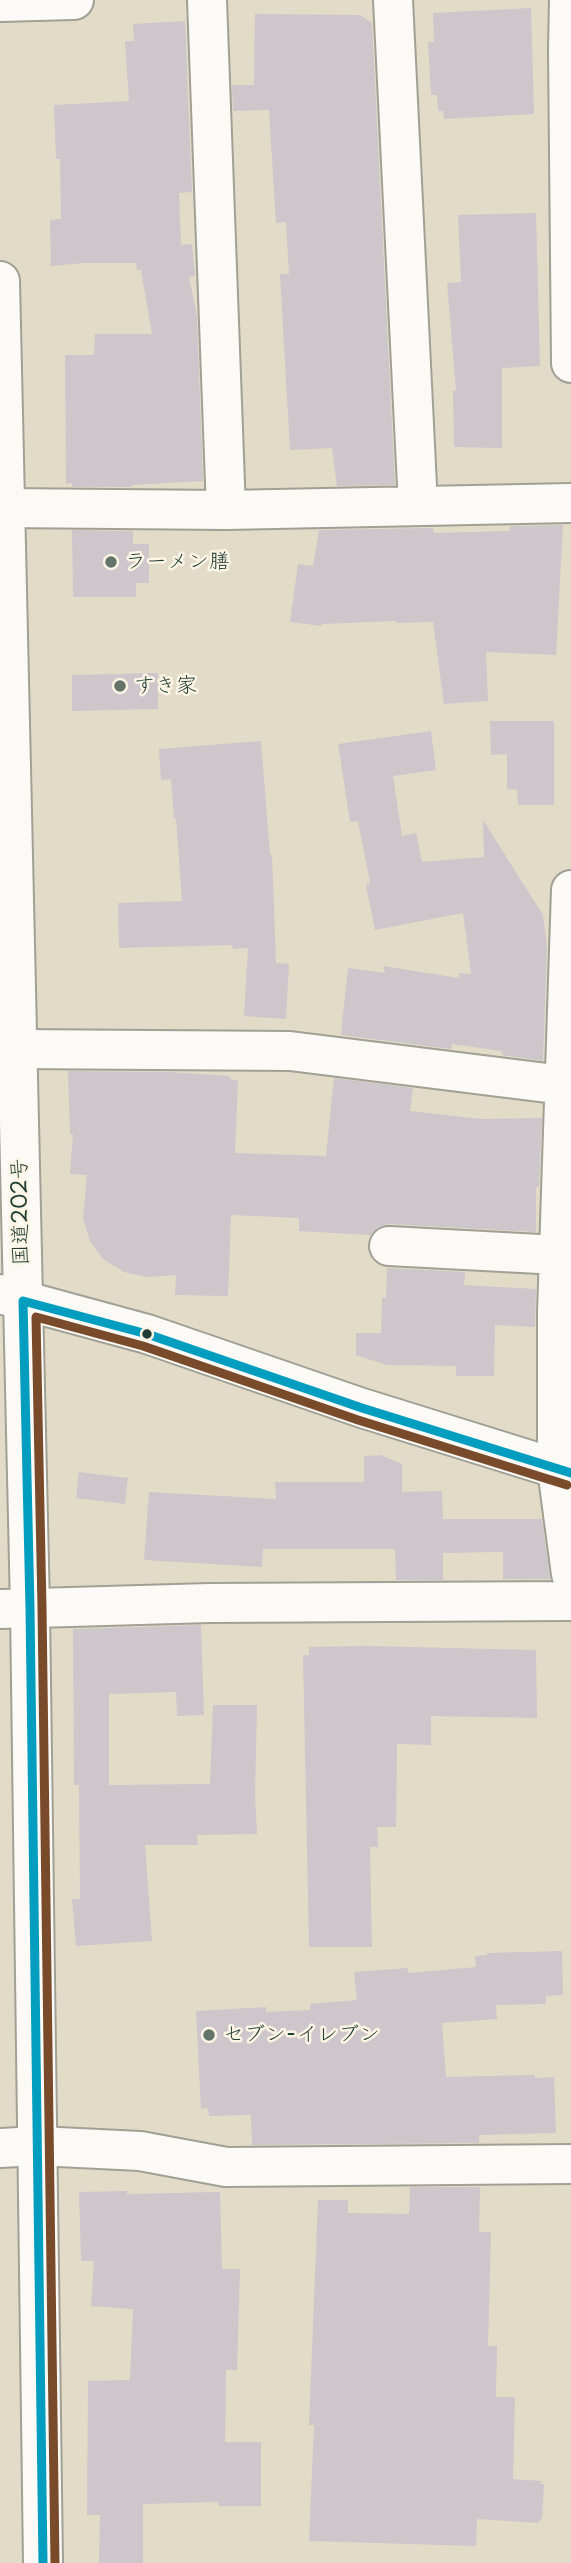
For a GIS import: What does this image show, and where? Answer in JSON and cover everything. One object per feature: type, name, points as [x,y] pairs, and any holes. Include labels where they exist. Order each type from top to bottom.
[{"type":"main road","points":[[0,2],[74,0]]},
{"type":"main road","points":[[207,0],[226,510]]},
{"type":"main road","points":[[393,0],[418,506]]},
{"type":"main road","points":[[569,0],[571,363]]},
{"type":"main road","name":"国道202号","points":[[0,281],[17,1049],[12,1298],[15,1609],[38,2146],[43,2563]]},
{"type":"main road","points":[[5,508],[226,510],[571,503]]},
{"type":"main road","points":[[571,890],[559,1255],[564,1313],[564,1471],[571,1574]]},
{"type":"main road","points":[[17,1049],[290,1051],[563,1085]]},
{"type":"main road","points":[[389,1246],[559,1255]]},
{"type":"main road","points":[[12,1298],[147,1334],[362,1408],[564,1471]]},
{"type":"main road","points":[[15,1609],[250,1603],[571,1601]]},
{"type":"main road","points":[[0,2148],[38,2146],[139,2151],[226,2167],[571,2164]]},
{"type":"building","points":[[531,8],[534,114],[444,119],[443,111],[438,111],[437,95],[431,95],[428,42],[434,42],[433,13]]},
{"type":"building","points":[[255,14],[360,15],[372,23],[395,485],[337,486],[332,448],[290,450],[280,274],[289,274],[286,222],[276,223],[269,110],[233,111],[232,85],[254,85]]},
{"type":"building","points":[[185,21],[192,192],[179,193],[181,245],[192,244],[195,276],[189,277],[197,316],[203,481],[132,487],[72,487],[72,483],[66,484],[65,355],[94,355],[95,334],[152,334],[141,270],[137,270],[136,263],[51,266],[50,220],[61,219],[60,159],[56,159],[54,105],[129,101],[125,41],[134,41],[133,24]]},
{"type":"building","points":[[536,213],[540,366],[502,368],[502,448],[454,447],[453,391],[456,391],[447,283],[461,282],[458,215]]},
{"type":"building","points":[[563,525],[556,655],[486,652],[488,701],[444,704],[433,622],[396,621],[322,626],[290,622],[298,564],[313,566],[319,530],[433,528],[434,533],[510,531],[510,526]]},
{"type":"building","name":"ラーメン膳","points":[[72,530],[133,531],[133,544],[149,544],[149,583],[136,583],[136,597],[73,597]]},
{"type":"building","name":"すき家","points":[[158,673],[158,709],[72,711],[72,675]]},
{"type":"building","points":[[490,721],[554,721],[554,805],[518,805],[517,790],[507,789],[507,754],[491,755]]},
{"type":"building","points":[[431,731],[436,770],[393,776],[402,836],[416,833],[422,862],[484,857],[483,820],[543,915],[547,947],[543,1061],[502,1055],[502,1051],[452,1044],[451,1049],[341,1035],[348,968],[385,973],[383,966],[459,978],[459,973],[471,974],[463,913],[375,930],[366,885],[370,883],[358,821],[350,822],[338,744]]},
{"type":"building","points":[[261,741],[272,855],[276,963],[289,964],[286,1019],[244,1016],[248,948],[233,949],[232,945],[119,948],[118,903],[182,901],[171,779],[161,780],[159,749]]},
{"type":"building","points":[[68,1071],[230,1076],[230,1079],[238,1081],[235,1153],[326,1156],[334,1078],[413,1088],[410,1111],[481,1119],[542,1118],[539,1187],[536,1187],[536,1232],[390,1224],[379,1227],[370,1235],[299,1231],[299,1218],[231,1215],[228,1296],[175,1295],[176,1275],[147,1277],[124,1272],[103,1259],[90,1241],[83,1218],[87,1175],[70,1174],[73,1134],[70,1134]]},
{"type":"building","points":[[387,1268],[465,1272],[464,1285],[536,1289],[535,1327],[495,1325],[494,1376],[456,1376],[456,1366],[386,1365],[356,1355],[356,1333],[381,1333],[382,1298],[386,1298]]},
{"type":"building","points":[[381,1455],[402,1464],[402,1492],[442,1491],[443,1519],[542,1519],[550,1579],[503,1579],[503,1552],[443,1553],[443,1580],[396,1580],[395,1549],[263,1549],[262,1567],[144,1560],[149,1492],[276,1499],[275,1482],[364,1482],[364,1456]]},
{"type":"building","points":[[79,1472],[128,1478],[125,1504],[76,1498]]},
{"type":"building","points":[[201,1625],[204,1715],[177,1716],[176,1692],[109,1694],[109,1785],[210,1784],[213,1705],[257,1705],[257,1834],[197,1835],[198,1845],[145,1845],[152,1941],[76,1946],[72,1899],[80,1899],[79,1785],[74,1785],[73,1629]]},
{"type":"building","points":[[309,1647],[536,1650],[537,1718],[431,1716],[431,1745],[397,1744],[396,1827],[377,1827],[378,1847],[370,1847],[372,1947],[309,1947],[303,1655],[309,1655]]},
{"type":"building","points":[[562,1951],[563,1995],[546,1996],[546,2004],[496,2005],[497,2019],[442,2023],[446,2077],[554,2077],[556,2133],[479,2135],[479,2143],[252,2145],[251,2115],[209,2116],[208,2108],[201,2109],[196,2011],[266,2007],[266,2012],[310,2010],[310,2004],[357,2000],[354,1972],[408,1968],[408,1973],[476,1967],[475,1956],[487,1953]]},
{"type":"building","points":[[410,2187],[480,2187],[479,2232],[491,2232],[488,2346],[497,2346],[496,2397],[515,2397],[513,2479],[541,2481],[541,2484],[544,2484],[542,2519],[539,2523],[477,2519],[476,2546],[309,2541],[314,2425],[309,2425],[318,2200],[348,2200],[348,2213],[409,2214]]},
{"type":"building","points":[[127,2191],[127,2194],[220,2192],[222,2269],[240,2269],[237,2370],[226,2370],[225,2442],[261,2442],[261,2506],[219,2506],[218,2502],[143,2504],[143,2563],[99,2563],[100,2515],[87,2515],[88,2381],[130,2380],[133,2309],[91,2306],[94,2261],[81,2261],[79,2192]]},
{"type":"transit line","points":[[43,2563],[30,1608],[23,1301],[147,1334],[362,1408],[571,1473]]},
{"type":"transit line","points":[[55,2563],[36,1317],[143,1346],[358,1420],[567,1485]]},
{"type":"place","name":"ラーメン膳","points":[[111,562]]},
{"type":"place","name":"すき家","points":[[120,686]]},
{"type":"place","name":"セブン-イレブン","points":[[209,2035]]}]
